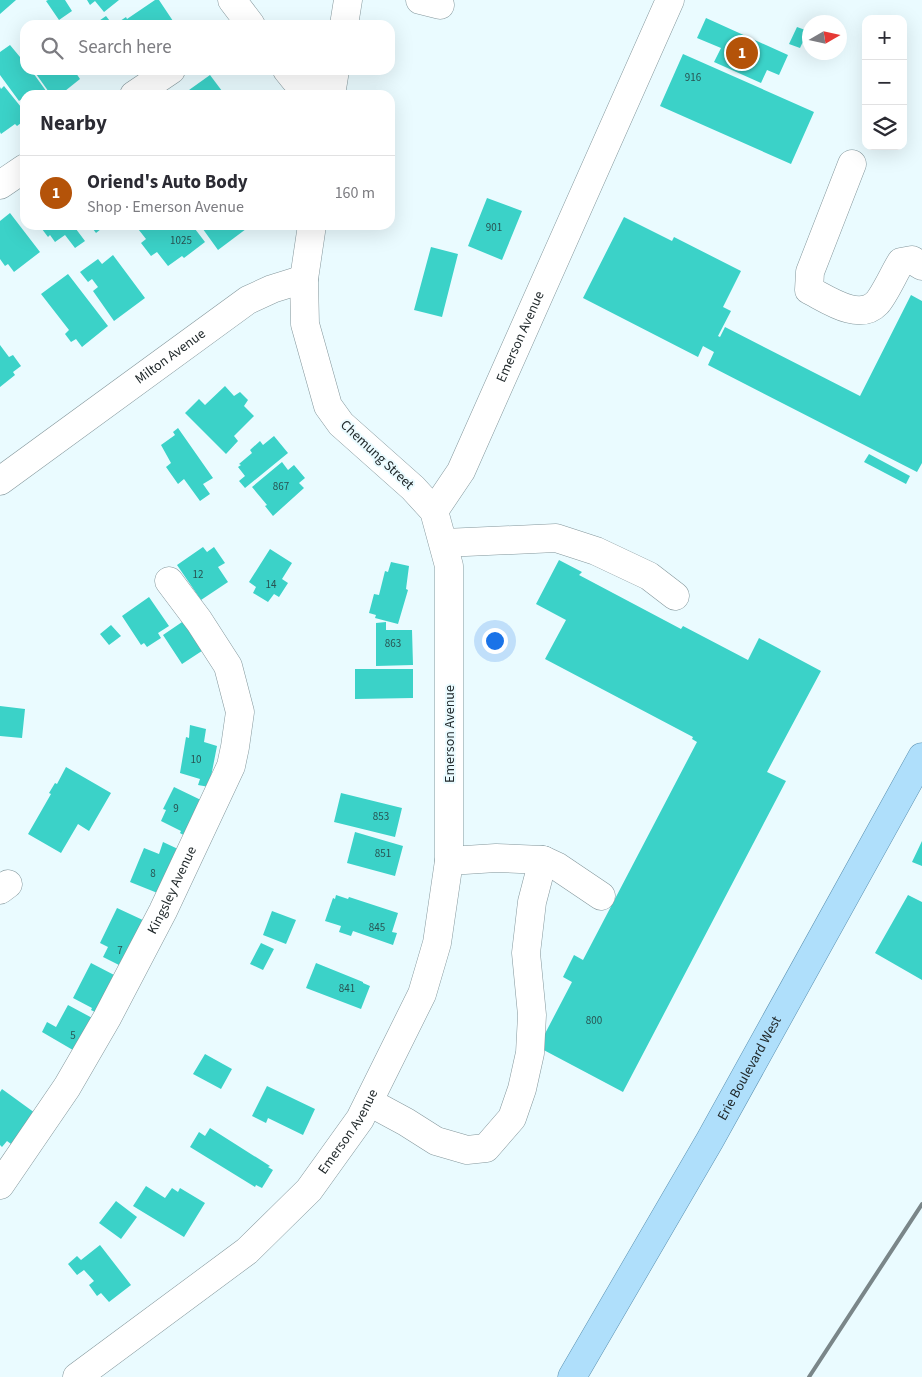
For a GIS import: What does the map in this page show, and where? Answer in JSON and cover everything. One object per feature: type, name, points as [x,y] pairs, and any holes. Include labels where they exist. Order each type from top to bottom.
[{"type":"main road","name":"Erie Boulevard West","points":[[572,1377],[710,1140],[922,758]]},
{"type":"street","points":[[345,20],[348,0]]},
{"type":"street","name":"Emerson Avenue","points":[[77,1377],[248,1251],[310,1190],[360,1119],[422,994],[437,943],[449,861],[449,566],[434,511],[461,470],[670,0]]},
{"type":"street","points":[[141,90],[164,75]]},
{"type":"street","points":[[291,75],[295,80],[319,90]]},
{"type":"street","points":[[332,90],[334,75]]},
{"type":"street","points":[[852,164],[810,272],[809,290],[843,308],[863,310],[876,303],[901,262],[912,260],[922,266]]},
{"type":"street","points":[[0,185],[20,171]]},
{"type":"street","points":[[304,279],[311,230]]},
{"type":"street","name":"Chemung Street","points":[[304,279],[305,324],[328,406],[341,424],[413,488],[434,511]]},
{"type":"street","name":"Milton Avenue","points":[[0,481],[248,300],[272,289],[304,279]]},
{"type":"street","points":[[444,543],[556,538],[596,551],[649,576],[675,596]]},
{"type":"street","name":"Kingsley Avenue","points":[[0,1185],[67,1087],[107,1018],[163,911],[231,766],[236,748],[240,712],[228,666],[199,621],[169,581]]},
{"type":"street","points":[[449,861],[496,858],[544,860],[558,866],[601,896]]},
{"type":"street","points":[[369,1102],[436,1141],[468,1150],[486,1148],[512,1118],[522,1088],[530,1053],[532,1015],[526,953],[532,902],[544,860]]},
{"type":"building","points":[[0,0],[16,0],[0,14]]},
{"type":"building","points":[[65,0],[72,11],[59,20],[46,1]]},
{"type":"building","points":[[87,0],[119,0],[104,12],[95,1],[90,5]]},
{"type":"building","points":[[155,0],[159,0],[172,20],[122,20],[126,17],[127,19]]},
{"type":"building","points":[[106,16],[109,20],[100,20]]},
{"type":"building","points":[[706,18],[788,55],[779,75],[767,70],[761,83],[714,62],[721,48],[697,38]]},
{"type":"building","points":[[797,27],[802,29],[802,44],[800,48],[789,44]]},
{"type":"building","points":[[10,45],[20,57],[20,75],[35,75],[45,90],[20,90],[19,101],[0,75],[0,52]]},
{"type":"building","points":[[683,54],[814,112],[791,164],[660,106]]},
{"type":"building","points":[[37,75],[77,75],[80,79],[66,90],[47,90]]},
{"type":"building","points":[[210,75],[221,90],[189,90]]},
{"type":"building","points":[[4,86],[20,106],[20,124],[17,126],[15,124],[1,134],[0,87],[1,89]]},
{"type":"building","points":[[487,198],[522,211],[502,260],[468,246]]},
{"type":"building","points":[[10,213],[20,226],[20,230],[23,230],[40,252],[14,272],[8,264],[5,266],[0,259],[0,221]]},
{"type":"building","points":[[624,217],[672,241],[674,237],[741,271],[723,307],[731,311],[718,336],[720,337],[725,327],[860,396],[911,295],[922,301],[922,463],[917,472],[708,365],[714,352],[703,346],[698,357],[583,298]]},
{"type":"building","points":[[43,230],[77,230],[85,241],[75,248],[65,235],[55,242],[50,235],[48,237]]},
{"type":"building","points":[[139,230],[196,230],[205,242],[184,258],[182,256],[168,266],[157,252],[151,256],[141,243],[146,239]]},
{"type":"building","points":[[204,230],[245,230],[218,250]]},
{"type":"building","points":[[431,247],[458,254],[442,317],[414,310]]},
{"type":"building","points":[[113,255],[145,298],[114,321],[93,291],[98,287],[92,279],[88,282],[80,272],[98,259],[102,264]]},
{"type":"building","points":[[68,274],[108,326],[82,347],[76,339],[71,342],[65,334],[69,330],[41,294]]},
{"type":"building","points":[[0,345],[9,357],[13,355],[21,366],[13,372],[15,375],[0,387]]},
{"type":"building","points":[[225,386],[234,396],[240,392],[248,400],[244,406],[254,416],[234,436],[238,441],[226,454],[185,413],[199,399],[205,405]]},
{"type":"building","points":[[178,428],[213,478],[203,484],[210,494],[200,501],[184,479],[178,484],[166,467],[171,463],[161,445],[175,435],[173,432]]},
{"type":"building","points":[[274,436],[288,453],[245,488],[239,481],[245,476],[238,467],[241,465],[239,464],[252,453],[250,450],[260,441],[263,445]]},
{"type":"building","points":[[869,454],[910,476],[906,484],[864,462]]},
{"type":"building","points":[[282,462],[288,470],[294,465],[305,478],[299,483],[304,488],[273,516],[265,506],[267,505],[252,487]]},
{"type":"building","points":[[203,547],[207,552],[214,547],[225,563],[218,567],[228,582],[201,600],[177,565]]},
{"type":"building","points":[[270,549],[292,563],[282,579],[288,583],[279,597],[274,594],[268,602],[253,593],[256,587],[249,582]]},
{"type":"building","points":[[559,560],[582,572],[579,575],[681,629],[683,626],[748,660],[759,638],[821,671],[767,772],[786,781],[623,1092],[538,1047],[572,982],[563,977],[574,955],[583,960],[697,742],[692,739],[693,737],[545,659],[566,620],[536,604]]},
{"type":"building","points":[[391,562],[409,566],[406,589],[408,590],[398,624],[375,618],[376,615],[369,613],[374,594],[379,595],[385,571],[388,572]]},
{"type":"building","points":[[149,597],[169,626],[158,633],[161,638],[147,647],[144,643],[141,645],[122,616]]},
{"type":"building","points":[[188,618],[208,647],[182,664],[163,635]]},
{"type":"building","points":[[386,622],[386,630],[412,630],[413,665],[376,666],[376,623]]},
{"type":"building","points":[[111,625],[121,636],[109,645],[100,634]]},
{"type":"building","points":[[355,669],[413,669],[413,698],[355,699]]},
{"type":"building","points":[[0,706],[25,709],[22,738],[0,736]]},
{"type":"building","points":[[190,725],[206,729],[204,742],[217,746],[209,787],[198,785],[200,779],[180,773],[186,737],[189,738]]},
{"type":"building","points":[[66,767],[111,793],[89,831],[78,824],[61,853],[28,834],[51,794],[49,793],[55,783],[57,784]]},
{"type":"building","points":[[174,787],[203,801],[185,836],[180,833],[181,831],[161,821],[166,810],[163,809]]},
{"type":"building","points":[[341,793],[402,808],[395,837],[334,822]]},
{"type":"building","points":[[355,832],[403,846],[395,876],[347,863]]},
{"type":"building","points":[[922,841],[922,866],[912,862]]},
{"type":"building","points":[[163,842],[178,849],[160,894],[130,882],[144,848],[159,854]]},
{"type":"building","points":[[336,895],[348,899],[349,897],[398,913],[392,932],[397,933],[393,945],[353,931],[351,936],[339,932],[341,926],[325,921],[333,898],[335,899]]},
{"type":"building","points":[[908,895],[922,902],[922,980],[875,953]]},
{"type":"building","points":[[117,908],[145,921],[125,960],[122,959],[119,965],[103,957],[108,947],[100,943]]},
{"type":"building","points":[[272,911],[296,920],[286,944],[263,935]]},
{"type":"building","points":[[261,943],[274,949],[263,970],[250,964]]},
{"type":"building","points":[[91,963],[118,977],[99,1014],[73,998]]},
{"type":"building","points":[[316,963],[370,986],[361,1009],[306,988]]},
{"type":"building","points":[[68,1005],[96,1020],[78,1053],[42,1032],[47,1022],[56,1027]]},
{"type":"building","points":[[205,1054],[232,1069],[221,1089],[193,1074]]},
{"type":"building","points":[[267,1086],[315,1109],[303,1135],[268,1118],[266,1123],[252,1116]]},
{"type":"building","points":[[2,1089],[35,1113],[11,1144],[7,1141],[2,1147],[0,1145],[0,1092]]},
{"type":"building","points":[[210,1128],[270,1166],[268,1167],[273,1170],[262,1188],[256,1185],[255,1187],[190,1147],[199,1132],[205,1136]]},
{"type":"building","points":[[146,1186],[165,1198],[172,1188],[178,1192],[180,1188],[205,1203],[184,1237],[133,1206]]},
{"type":"building","points":[[116,1201],[137,1217],[121,1239],[99,1223]]},
{"type":"building","points":[[100,1245],[131,1285],[109,1302],[101,1293],[97,1296],[89,1285],[94,1281],[84,1270],[77,1275],[68,1264],[77,1256],[81,1260]]},
{"type":"railway","points":[[809,1377],[922,1204]]},
{"type":"place","name":"Oriend's Auto Body","points":[[742,53]]}]
